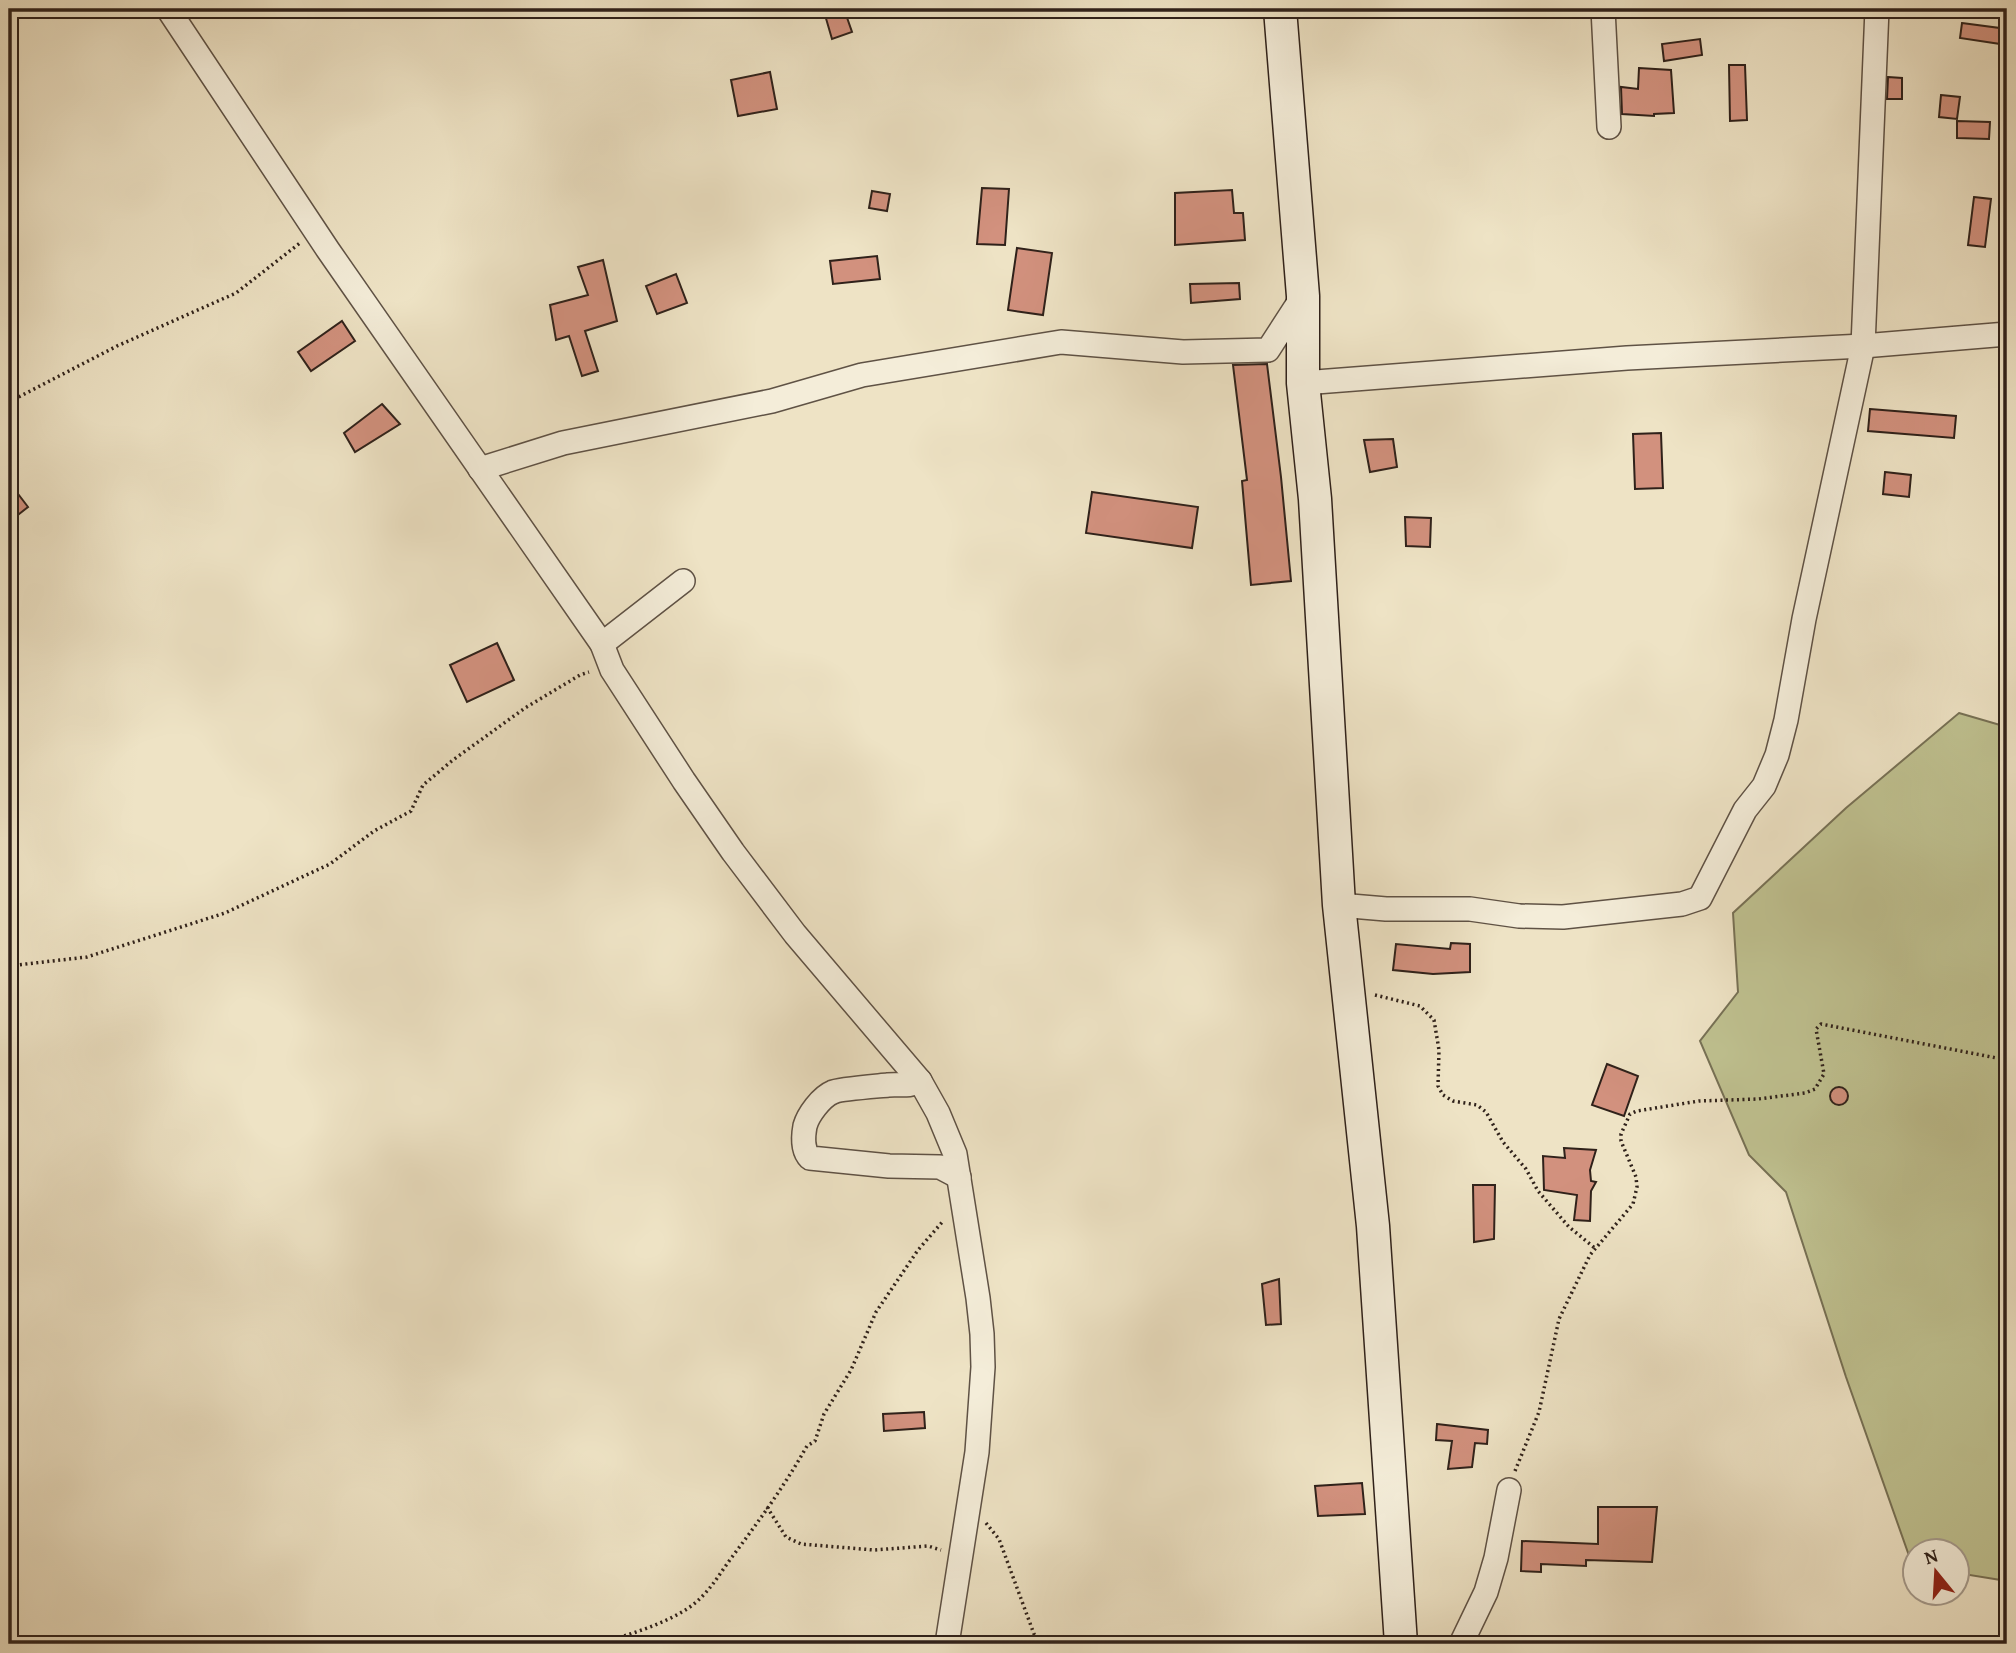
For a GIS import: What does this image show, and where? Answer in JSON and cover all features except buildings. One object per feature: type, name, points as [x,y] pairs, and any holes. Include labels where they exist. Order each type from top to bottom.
[{"type":"main road","points":[[1280,9],[1303,296],[1303,383],[1315,499],[1339,905],[1373,1226],[1401,1644]]},
{"type":"street","points":[[168,9],[315,230],[601,644],[612,670],[684,781],[795,934],[920,1081],[937,1113],[955,1154],[982,1334],[983,1367],[977,1452],[947,1644]]},
{"type":"street","points":[[1603,9],[1609,127]]},
{"type":"street","points":[[1339,905],[1386,909],[1470,909],[1519,916],[1563,916],[1682,904],[1700,898],[1745,810],[1763,786],[1776,755],[1786,720],[1804,619],[1863,346],[1877,9]]},
{"type":"street","points":[[480,469],[563,443],[772,401],[862,375],[1062,342],[1184,352],[1268,350],[1303,296]]},
{"type":"street","points":[[1303,383],[1627,358],[1863,346],[2007,334]]},
{"type":"street","points":[[601,644],[683,581]]},
{"type":"street","points":[[920,1081],[911,1086],[882,1086],[829,1094],[807,1121],[805,1151],[810,1158],[940,1167],[959,1177]]},
{"type":"street","points":[[1461,1644],[1486,1592],[1496,1558],[1509,1490]]},
{"type":"path","points":[[9,402],[117,346],[236,293],[315,230]]},
{"type":"path","points":[[9,966],[87,957],[225,914],[330,864],[374,831],[411,811],[423,785],[525,708],[580,675],[596,670],[612,670]]},
{"type":"path","points":[[1349,988],[1409,1003],[1427,1012],[1434,1020],[1438,1035],[1438,1086],[1443,1095],[1453,1101],[1477,1105],[1486,1112],[1503,1142],[1526,1169],[1538,1191],[1569,1227],[1596,1249]]},
{"type":"path","points":[[1509,1490],[1539,1412],[1559,1319],[1576,1281],[1596,1249],[1633,1204],[1636,1177],[1621,1141],[1621,1134],[1630,1114],[1699,1101],[1758,1099],[1805,1093],[1815,1089],[1824,1074],[1816,1029],[1821,1024],[2007,1059]]},
{"type":"path","points":[[598,1644],[648,1627],[689,1608],[711,1589],[778,1495],[785,1479],[807,1446],[815,1441],[824,1414],[850,1370],[876,1312],[918,1250],[962,1200]]},
{"type":"path","points":[[970,1502],[999,1539],[1034,1634],[1043,1644]]},
{"type":"path","points":[[767,1507],[786,1537],[801,1544],[874,1550],[928,1546],[959,1559]]},
{"type":"green space","points":[[1959,713],[2007,727],[2007,1581],[1970,1575],[1970,1538],[1903,1538],[1846,1377],[1786,1192],[1749,1155],[1700,1041],[1738,992],[1733,913],[1846,808]]}]
